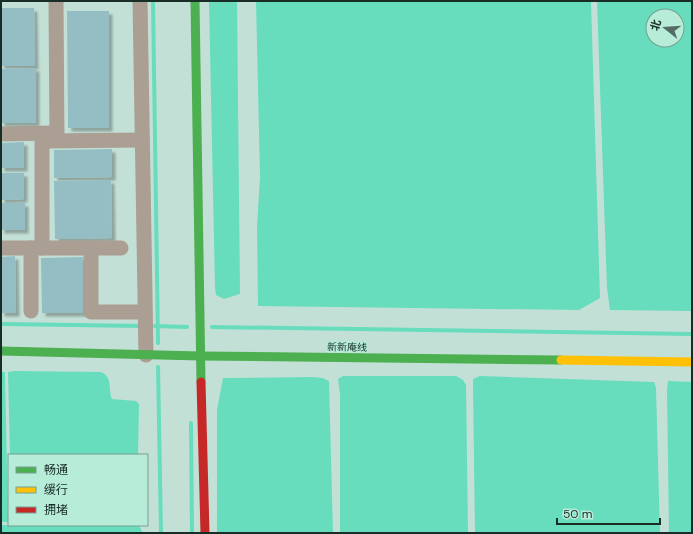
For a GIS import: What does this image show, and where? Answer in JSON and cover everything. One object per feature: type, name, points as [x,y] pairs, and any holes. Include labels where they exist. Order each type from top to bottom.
[{"type":"street","points":[[31,311],[36,248],[49,137],[56,1]]},
{"type":"street","points":[[140,1],[146,355]]},
{"type":"street","points":[[195,1],[200,356],[205,533]]},
{"type":"street","points":[[1,134],[142,140]]},
{"type":"street","points":[[1,248],[121,248]]},
{"type":"street","points":[[91,248],[91,312],[145,322]]},
{"type":"street","name":"新新庵线","points":[[1,351],[200,356],[692,362]]},
{"type":"shaded area","points":[[209,1],[237,1],[240,294],[224,299],[216,295],[215,288]]},
{"type":"shaded area","points":[[256,1],[591,1],[600,298],[579,310],[258,306],[257,226],[260,177]]},
{"type":"shaded area","points":[[597,1],[692,1],[692,311],[610,310],[607,288]]},
{"type":"shaded area","points":[[1,372],[5,372],[8,522],[1,522]]},
{"type":"shaded area","points":[[8,372],[101,372],[105,374],[109,380],[112,399],[136,401],[139,404],[138,454],[10,454]]},
{"type":"shaded area","points":[[343,376],[456,376],[463,380],[466,385],[468,533],[340,533],[340,394],[338,379]]},
{"type":"shaded area","points":[[480,376],[654,382],[656,388],[660,533],[475,533],[473,379]]},
{"type":"shaded area","points":[[223,378],[323,378],[329,381],[333,533],[217,533],[217,410]]},
{"type":"shaded area","points":[[668,381],[692,382],[692,533],[669,533]]},
{"type":"shaded area","points":[[1,525],[138,526],[141,529],[142,533],[1,533]]},
{"type":"building","points":[[1,8],[34,8],[35,66],[1,66]]},
{"type":"building","points":[[67,11],[109,11],[109,128],[68,128]]},
{"type":"building","points":[[36,68],[36,123],[1,123],[1,69]]},
{"type":"building","points":[[24,142],[24,168],[1,168],[1,143]]},
{"type":"building","points":[[112,149],[112,177],[54,178],[54,150]]},
{"type":"building","points":[[1,173],[24,173],[24,199],[1,200]]},
{"type":"building","points":[[111,180],[112,238],[55,239],[54,181]]},
{"type":"building","points":[[1,203],[25,203],[25,230],[1,230]]},
{"type":"building","points":[[15,256],[16,313],[1,313],[1,257]]},
{"type":"building","points":[[83,257],[83,313],[42,313],[41,258]]},
{"type":"waterway","points":[[153,1],[158,343]]},
{"type":"waterway","points":[[1,324],[143,326]]},
{"type":"waterway","points":[[155,326],[187,327]]},
{"type":"waterway","points":[[212,327],[692,334]]},
{"type":"waterway","points":[[158,367],[161,533]]},
{"type":"waterway","points":[[191,423],[192,533]]},
{"type":"traffic: fast","points":[[195,1],[201,382]]},
{"type":"traffic: fast","points":[[1,351],[200,356],[561,360]]},
{"type":"traffic: slow","points":[[561,360],[692,362]]},
{"type":"traffic: jam","points":[[201,382],[205,533]]}]
